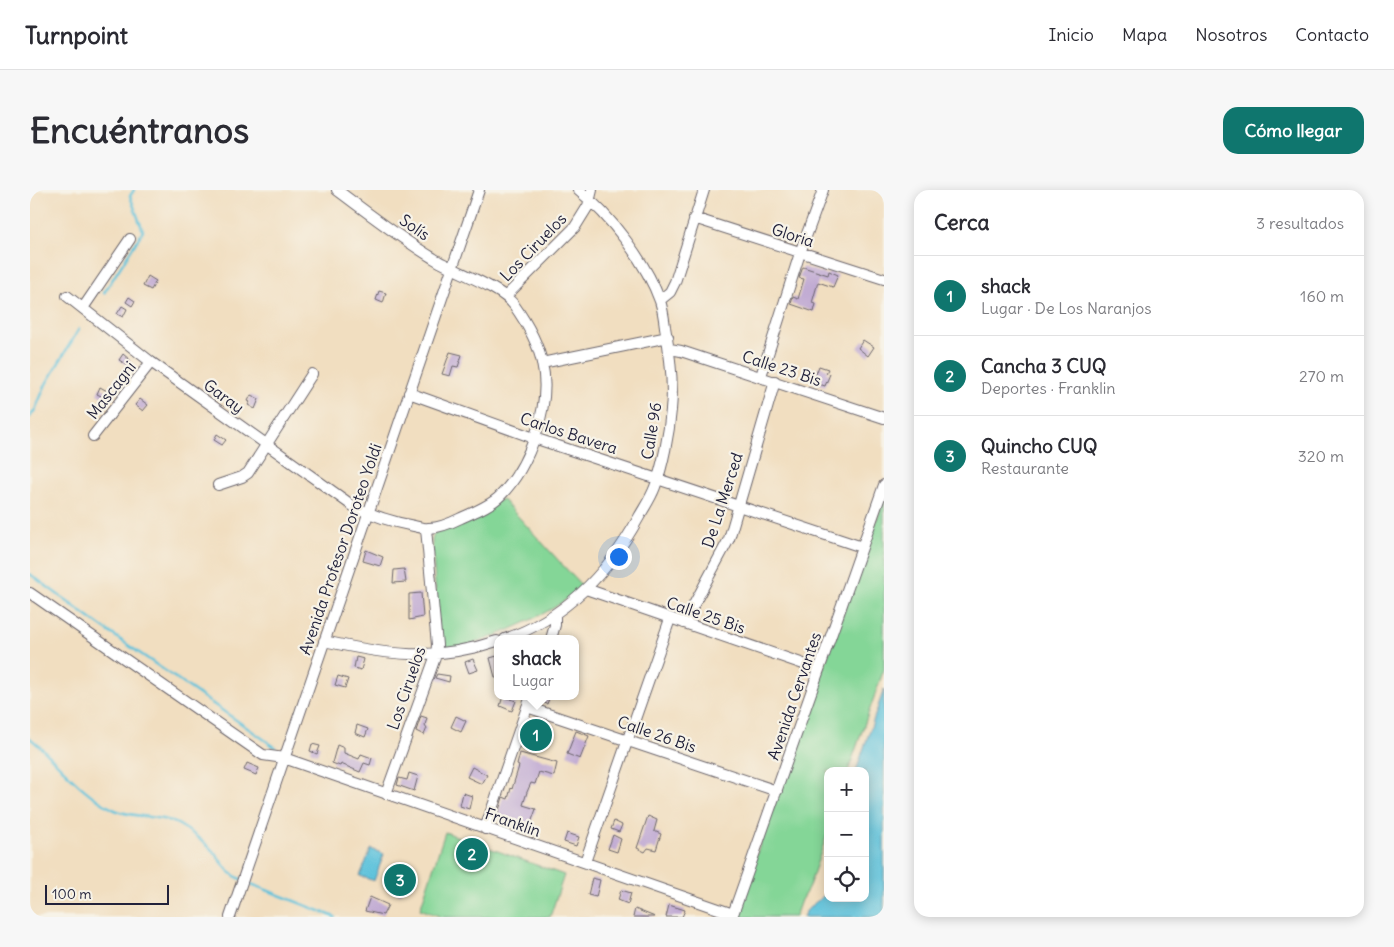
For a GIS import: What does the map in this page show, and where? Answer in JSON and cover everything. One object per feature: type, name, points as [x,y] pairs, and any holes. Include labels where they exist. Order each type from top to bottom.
[{"type":"street","name":"Solís","points":[[337,190],[432,258],[506,296]]},
{"type":"street","name":"Avenida Profesor Doroteo Yoldi","points":[[230,917],[479,190]]},
{"type":"street","name":"Calle 96","points":[[514,635],[535,626],[555,614],[586,589],[609,564],[632,530],[654,489],[658,478],[671,412],[670,349],[660,300],[628,243],[591,195],[578,190]]},
{"type":"street","points":[[660,300],[670,292],[675,282],[704,190]]},
{"type":"street","points":[[761,376],[800,253],[823,190]]},
{"type":"street","name":"Los Ciruelos","points":[[506,296],[575,226],[588,206],[591,195]]},
{"type":"street","name":"Gloria","points":[[694,218],[884,279]]},
{"type":"street","points":[[83,308],[130,239]]},
{"type":"street","name":"Garay","points":[[67,296],[151,362],[353,506],[368,514],[398,524],[426,529]]},
{"type":"street","points":[[426,529],[437,528],[456,521],[500,496],[524,463],[534,438],[542,406],[544,384],[542,363],[527,326],[506,296]]},
{"type":"street","points":[[542,363],[668,337]]},
{"type":"street","name":"Calle 23 Bis","points":[[670,349],[761,376],[884,418]]},
{"type":"street","name":"Mascagni","points":[[93,436],[151,362]]},
{"type":"street","points":[[218,485],[242,477],[248,472],[312,374]]},
{"type":"street","name":"De La Merced","points":[[684,623],[729,539],[775,381]]},
{"type":"street","name":"Carlos Bavera","points":[[409,393],[534,438],[862,547]]},
{"type":"street","name":"Avenida Cervantes","points":[[732,915],[884,485]]},
{"type":"street","name":"Los Ciruelos","points":[[386,794],[436,655],[437,644],[426,529]]},
{"type":"street","name":"Calle 25 Bis","points":[[586,589],[818,669]]},
{"type":"street","name":"Franklin","points":[[30,593],[263,755],[284,758],[732,915]]},
{"type":"street","points":[[552,635],[555,614]]},
{"type":"street","points":[[585,862],[670,619]]},
{"type":"street","points":[[324,641],[378,652],[411,655],[436,655],[471,649],[494,642]]},
{"type":"street","points":[[486,829],[530,700]]},
{"type":"street","name":"Calle 26 Bis","points":[[527,707],[627,739],[777,791]]},
{"type":"green space","points":[[502,499],[582,586],[555,607],[500,634],[467,645],[453,648],[444,647],[439,642],[432,540],[434,533]]},
{"type":"green space","points":[[884,499],[884,669],[849,767],[824,767],[824,843],[808,889],[801,900],[795,917],[734,917]]},
{"type":"green space","points":[[445,832],[564,875],[550,917],[442,917],[420,909]]},
{"type":"water","points":[[884,689],[884,917],[803,917],[824,895],[824,902],[869,902],[869,767],[857,767]]},
{"type":"water","points":[[371,849],[384,854],[374,881],[360,876]]},
{"type":"building","points":[[803,267],[828,275],[829,271],[838,275],[833,287],[818,282],[812,303],[816,304],[814,312],[791,304],[793,297],[798,299],[804,279],[799,278]]},
{"type":"building","points":[[148,276],[156,281],[151,290],[143,286]]},
{"type":"building","points":[[379,291],[386,293],[383,303],[376,300]]},
{"type":"building","points":[[129,297],[135,301],[132,306],[126,302]]},
{"type":"building","points":[[122,306],[127,309],[123,317],[117,314]]},
{"type":"building","points":[[863,340],[874,347],[868,356],[858,348]]},
{"type":"building","points":[[450,352],[462,355],[458,367],[453,366],[450,376],[442,374]]},
{"type":"building","points":[[123,354],[130,360],[127,365],[119,360]]},
{"type":"building","points":[[819,366],[828,369],[826,373],[830,374],[825,386],[813,382]]},
{"type":"building","points":[[100,387],[109,392],[105,398],[97,394]]},
{"type":"building","points":[[251,395],[259,399],[255,409],[248,405]]},
{"type":"building","points":[[140,399],[148,405],[143,411],[135,405]]},
{"type":"building","points":[[217,434],[226,440],[222,445],[214,440]]},
{"type":"building","points":[[366,550],[383,557],[380,566],[363,561]]},
{"type":"building","points":[[404,569],[406,582],[393,583],[394,570]]},
{"type":"building","points":[[421,593],[423,617],[409,620],[409,594]]},
{"type":"building","points":[[356,657],[364,659],[361,670],[354,668]]},
{"type":"building","points":[[494,657],[494,673],[490,658]]},
{"type":"building","points":[[473,659],[478,670],[469,673],[465,662]]},
{"type":"building","points":[[437,674],[450,676],[449,682],[435,678]]},
{"type":"building","points":[[338,676],[348,679],[345,688],[335,685]]},
{"type":"building","points":[[502,700],[516,701],[512,711],[500,706]]},
{"type":"building","points":[[537,700],[548,700],[547,704]]},
{"type":"building","points":[[421,716],[427,718],[425,725],[427,728],[424,735],[416,731]]},
{"type":"building","points":[[456,716],[466,721],[461,732],[451,727]]},
{"type":"building","points":[[357,725],[368,729],[365,737],[355,733]]},
{"type":"building","points":[[528,728],[546,733],[544,740],[533,737],[532,742],[524,740]]},
{"type":"building","points":[[576,731],[589,736],[580,759],[567,754]]},
{"type":"building","points":[[312,744],[320,746],[317,754],[310,751]]},
{"type":"building","points":[[337,745],[344,748],[344,753],[359,759],[361,754],[372,758],[370,765],[364,763],[360,772],[341,764],[340,766],[332,763]]},
{"type":"building","points":[[520,753],[557,763],[554,776],[539,772],[535,784],[531,783],[527,792],[523,805],[536,809],[530,826],[497,817],[503,797],[508,799],[512,789],[519,766],[517,765]]},
{"type":"building","points":[[247,763],[259,768],[256,775],[244,770]]},
{"type":"building","points":[[472,767],[487,775],[482,784],[467,777]]},
{"type":"building","points":[[409,773],[418,776],[414,791],[397,785],[399,778],[407,780]]},
{"type":"building","points":[[463,793],[472,796],[469,809],[460,806]]},
{"type":"building","points":[[648,816],[657,820],[654,831],[661,834],[656,850],[648,848],[645,852],[637,848]]},
{"type":"building","points":[[614,821],[622,825],[619,832],[611,829]]},
{"type":"building","points":[[567,833],[579,837],[576,846],[564,842]]},
{"type":"building","points":[[613,835],[621,839],[617,852],[608,849]]},
{"type":"building","points":[[398,866],[410,869],[401,894],[390,891]]},
{"type":"building","points":[[592,878],[600,880],[596,897],[588,895]]},
{"type":"building","points":[[621,890],[631,893],[628,904],[618,900]]},
{"type":"building","points":[[370,897],[388,905],[383,915],[365,911]]},
{"type":"building","points":[[669,905],[685,910],[682,917],[666,917]]},
{"type":"building","points":[[635,909],[655,917],[633,917]]},
{"type":"waterway","points":[[104,293],[143,231],[130,196],[134,190]]},
{"type":"waterway","points":[[30,417],[46,384],[79,329]]},
{"type":"waterway","points":[[30,574],[99,625],[275,747]]},
{"type":"waterway","points":[[30,738],[91,795],[123,813],[174,822],[205,844],[228,871],[241,879]]},
{"type":"waterway","points":[[246,882],[335,917]]},
{"type":"place","name":"shack","points":[[536,735]]},
{"type":"place","name":"Cancha 3 CUQ","points":[[472,854]]},
{"type":"place","name":"Quincho CUQ","points":[[400,880]]}]
